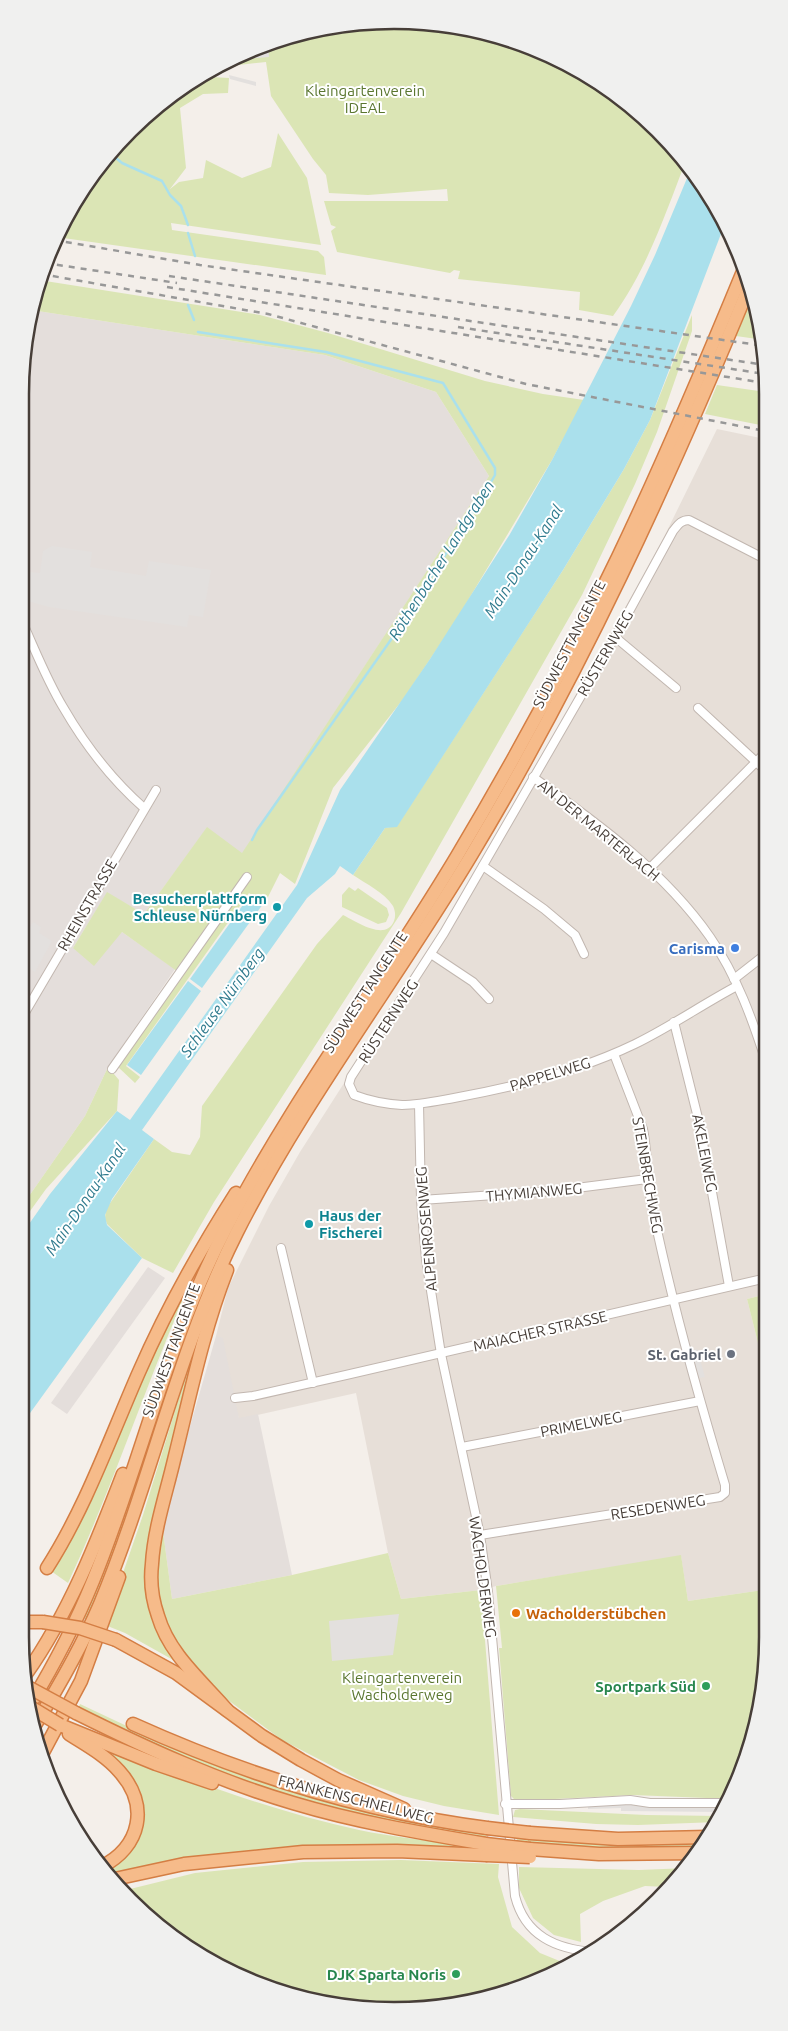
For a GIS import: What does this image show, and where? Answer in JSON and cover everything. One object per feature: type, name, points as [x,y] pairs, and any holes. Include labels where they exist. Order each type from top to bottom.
[{"type":"highway","name":"SÜDWESTTANGENTE","points":[[34,1697],[67,1640],[94,1579],[116,1520],[176,1339],[200,1280],[229,1221],[277,1137],[450,866],[550,692],[617,560],[659,470],[740,278]]},
{"type":"highway","name":"SÜDWESTTANGENTE","points":[[38,1719],[67,1671],[94,1618],[137,1502],[194,1330],[218,1271],[246,1215],[294,1132],[458,876],[543,728],[598,625],[638,542],[682,446],[746,295]]},
{"type":"highway","points":[[47,1568],[76,1515],[149,1349],[184,1278],[262,1148],[277,1137]]},
{"type":"highway","points":[[227,1710],[183,1661],[162,1629],[152,1592],[152,1564],[161,1514],[192,1387],[215,1304],[246,1215]]},
{"type":"highway","points":[[30,1667],[62,1617],[84,1570],[127,1464],[148,1420]]},
{"type":"highway","points":[[46,1747],[71,1700],[95,1647],[128,1550],[137,1502]]},
{"type":"highway","points":[[29,1622],[43,1622],[80,1628],[116,1640],[170,1669],[262,1736],[301,1760],[338,1780],[420,1817]]},
{"type":"highway","name":"FRANKENSCHNELLWEG","points":[[33,1690],[76,1713],[164,1755],[213,1775],[292,1803],[486,1850],[530,1853],[688,1854]]},
{"type":"highway","points":[[37,1711],[65,1728],[115,1766],[128,1782],[136,1798],[138,1818],[132,1839],[118,1857],[107,1863]]},
{"type":"highway","name":"FRANKENSCHNELLWEG","points":[[133,1724],[211,1757],[287,1784],[351,1802],[420,1817],[530,1833],[618,1838],[700,1837]]},
{"type":"highway","points":[[65,1728],[156,1764],[248,1796],[292,1803]]},
{"type":"highway","points":[[119,1878],[184,1864],[262,1855],[330,1851],[486,1850]]},
{"type":"highway","points":[[125,1884],[202,1863]]},
{"type":"street","name":"RÜSTERNWEG","points":[[350,1088],[351,1077],[431,954],[483,866],[615,637],[673,531],[684,520],[689,520],[759,556]]},
{"type":"street","points":[[29,637],[62,706],[88,747],[126,792],[144,808]]},
{"type":"street","points":[[615,637],[676,688]]},
{"type":"street","points":[[698,708],[759,765]]},
{"type":"street","points":[[650,868],[759,759]]},
{"type":"street","name":"AN DER MARTERLACH","points":[[533,777],[578,809],[650,868],[709,936],[736,982],[759,1042]]},
{"type":"street","name":"RHEINSTRASSE","points":[[29,1006],[156,790]]},
{"type":"street","points":[[483,866],[544,909],[575,935],[584,954]]},
{"type":"street","points":[[112,1069],[247,878]]},
{"type":"street","points":[[431,954],[473,982],[489,999]]},
{"type":"street","name":"PAPPELWEG","points":[[350,1088],[354,1095],[382,1103],[419,1104],[512,1086],[562,1072],[614,1054],[638,1043],[736,982],[759,961]]},
{"type":"street","name":"AKELEIWEG","points":[[674,1022],[700,1126],[729,1286]]},
{"type":"street","name":"STEINBRECHWEG","points":[[614,1054],[646,1141],[647,1179],[674,1299]]},
{"type":"street","name":"ALPENROSENWEG","points":[[419,1104],[421,1200],[426,1259],[441,1354]]},
{"type":"street","name":"THYMIANWEG","points":[[421,1200],[553,1191],[647,1179]]},
{"type":"street","points":[[281,1248],[313,1383]]},
{"type":"street","name":"MAIACHER STRASSE","points":[[235,1398],[313,1383],[759,1280]]},
{"type":"street","name":"RESEDENWEG","points":[[480,1535],[720,1497],[725,1493],[725,1486],[700,1401],[674,1299]]},
{"type":"street","name":"WACHOLDERWEG","points":[[441,1354],[480,1535],[488,1592],[505,1804],[515,1896],[525,1921],[534,1930],[551,1942],[581,1950]]},
{"type":"street","name":"PRIMELWEG","points":[[462,1447],[700,1401]]},
{"type":"street","points":[[505,1804],[560,1804],[630,1800],[650,1803],[719,1804]]},
{"type":"shaded area","points":[[269,51],[269,57],[250,59]]},
{"type":"shaded area","points":[[229,75],[256,82],[256,86],[230,79]]},
{"type":"shaded area","points":[[38,311],[325,355],[436,392],[489,476],[242,854],[207,828],[144,914],[107,893],[73,948],[122,932],[175,969],[108,1067],[85,1116],[29,1196],[29,394],[32,346]]},
{"type":"shaded area","points":[[717,429],[759,438],[759,1296],[747,1299],[759,1347],[759,1591],[688,1601],[681,1556],[481,1590],[401,1599],[388,1553],[356,1393],[239,1419],[216,1336],[228,1288],[269,1206],[300,1152],[440,933],[594,664],[663,539]]},
{"type":"shaded area","points":[[52,546],[92,552],[90,567],[146,576],[149,561],[211,570],[203,617],[189,615],[187,627],[49,607],[29,601],[29,572],[40,573],[43,551]]},
{"type":"shaded area","points":[[33,922],[41,927],[39,933],[52,941],[35,972],[29,968],[29,926]]},
{"type":"shaded area","points":[[148,1267],[165,1278],[67,1414],[51,1403]]},
{"type":"shaded area","points":[[216,1336],[223,1338],[239,1418],[258,1414],[292,1575],[172,1599],[162,1524]]},
{"type":"shaded area","points":[[697,1349],[705,1377],[699,1378],[691,1351]]},
{"type":"shaded area","points":[[399,1614],[393,1655],[332,1661],[329,1621]]},
{"type":"shaded area","points":[[588,1806],[718,1806],[715,1812],[621,1811],[621,1808],[588,1809]]},
{"type":"green space","name":"Kleingartenverein IDEAL","points":[[394,29],[442,32],[489,41],[511,48],[556,66],[597,90],[635,119],[669,153],[682,170],[645,262],[625,299],[613,316],[579,310],[580,292],[458,279],[460,271],[454,270],[450,273],[337,252],[331,231],[336,227],[331,225],[324,201],[448,201],[447,189],[368,195],[329,193],[326,175],[313,159],[271,96],[266,62],[233,66],[299,41],[346,32]]},
{"type":"green space","points":[[213,77],[229,78],[228,93],[203,94],[180,108],[186,168],[170,189],[179,182],[203,178],[206,160],[242,178],[271,167],[278,133],[307,178],[321,245],[171,223],[172,230],[318,251],[324,257],[326,275],[64,238],[90,191],[104,172],[119,153],[153,119],[191,90]]},
{"type":"green space","points":[[47,281],[260,315],[328,333],[485,381],[543,394],[584,400],[552,460],[455,622],[404,698],[333,788],[295,884],[280,873],[265,903],[249,893],[126,1066],[140,1077],[135,1083],[117,1066],[181,974],[122,932],[94,966],[73,948],[107,892],[144,914],[207,827],[242,853],[489,476],[436,392],[325,355],[38,311],[41,299]]},
{"type":"green space","points":[[748,306],[755,339],[736,336]]},
{"type":"green space","points":[[692,315],[692,331],[657,432],[635,484],[582,595],[401,913],[214,1202],[173,1273],[142,1258],[107,1224],[105,1218],[106,1209],[154,1139],[172,1152],[190,1155],[200,1137],[202,1106],[317,944],[343,915],[362,925],[378,930],[390,927],[394,921],[394,909],[389,901],[380,892],[353,875],[385,828],[397,826],[563,570],[624,469],[650,420]]},
{"type":"green space","points":[[717,385],[759,391],[759,425],[705,414]]},
{"type":"green space","points":[[349,887],[355,891],[358,888],[387,908],[389,915],[386,922],[378,924],[342,907],[342,895]]},
{"type":"green space","points":[[108,1067],[119,1080],[117,1111],[46,1189],[29,1213],[29,1196],[85,1116]]},
{"type":"green space","points":[[251,1196],[87,1619],[82,1618],[193,1305]]},
{"type":"green space","points":[[197,1268],[164,1346],[102,1505],[68,1583],[51,1571],[149,1355]]},
{"type":"green space","points":[[759,1296],[759,1347],[747,1299]]},
{"type":"green space","points":[[195,1346],[199,1348],[148,1568],[177,1659],[175,1661],[125,1633],[105,1625],[143,1515]]},
{"type":"green space","name":"Kleingartenverein Wacholderweg","points":[[162,1524],[172,1599],[292,1575],[388,1553],[401,1599],[481,1590],[499,1815],[444,1806],[403,1796],[359,1780],[282,1740],[224,1697],[174,1644],[155,1590]]},
{"type":"green space","name":"Kleingartenverein Wacholderweg","points":[[681,1555],[688,1601],[759,1591],[758,1661],[752,1708],[740,1754],[722,1799],[633,1795],[516,1801],[511,1796],[499,1648],[502,1648],[496,1586]]},
{"type":"green space","points":[[80,1704],[182,1752],[486,1833],[486,1839],[370,1817],[255,1784],[155,1746],[78,1709]]},
{"type":"green space","points":[[103,1747],[261,1804],[326,1822],[396,1837],[460,1845],[462,1850],[370,1847],[117,1876],[108,1863],[142,1814],[101,1751]]},
{"type":"green space","points":[[515,1810],[712,1816],[709,1822],[638,1825],[596,1824],[513,1817]]},
{"type":"green space","points":[[517,1837],[697,1842],[692,1848],[597,1849],[517,1842]]},
{"type":"green space","points":[[401,1860],[499,1864],[498,1877],[512,1927],[540,1953],[562,1962],[489,1990],[442,1999],[394,2002],[346,1999],[299,1990],[232,1965],[191,1941],[172,1927],[153,1912],[130,1889],[195,1873],[303,1862]]},
{"type":"green space","points":[[519,1867],[639,1870],[677,1868],[660,1887],[645,1886],[603,1901],[580,1914],[581,1942],[554,1935],[533,1918],[519,1888]]},
{"type":"water","points":[[688,177],[722,232],[650,420],[624,469],[563,570],[397,827],[385,828],[353,875],[340,866],[335,874],[307,898],[142,1130],[154,1139],[112,1199],[105,1215],[107,1225],[142,1258],[29,1415],[29,1224],[50,1194],[117,1111],[130,1120],[297,885],[340,790],[430,659],[510,534],[552,460],[655,255]]},
{"type":"water","points":[[250,895],[263,904],[202,988],[190,979]]},
{"type":"water","points":[[188,981],[201,991],[141,1075],[127,1065]]},
{"type":"waterway","name":"Röthenbacher Landgraben","points":[[115,158],[122,163],[162,181],[170,195],[181,206],[188,225]]},
{"type":"waterway","name":"Röthenbacher Landgraben","points":[[188,233],[195,256]]},
{"type":"waterway","name":"Röthenbacher Landgraben","points":[[188,305],[194,320]]},
{"type":"waterway","name":"Röthenbacher Landgraben","points":[[198,332],[326,352],[443,383],[495,468],[495,475],[483,496],[390,641],[257,830],[252,840]]},
{"type":"railway","points":[[62,241],[200,265],[756,345]]},
{"type":"railway","points":[[53,264],[177,283]]},
{"type":"railway","points":[[49,275],[268,314],[526,384],[759,430]]},
{"type":"railway","points":[[169,276],[757,364]]},
{"type":"railway","points":[[167,287],[758,382]]},
{"type":"railway","points":[[458,327],[758,373]]},
{"type":"place","name":"Besucherplattform Schleuse Nürnberg","points":[[277,907]]},
{"type":"place","name":"Carisma","points":[[735,948]]},
{"type":"place","name":"Haus der Fischerei","points":[[309,1224]]},
{"type":"place","name":"St. Gabriel","points":[[731,1354]]},
{"type":"place","name":"Wacholderstübchen","points":[[516,1613]]},
{"type":"place","name":"Sportpark Süd","points":[[706,1686]]},
{"type":"place","name":"DJK Sparta Noris","points":[[456,1974]]},
{"type":"water label","name":"Main-Donau-Kanal","points":[[523,561]]},
{"type":"water label","name":"Schleuse Nürnberg","points":[[222,1002]]},
{"type":"water label","name":"Main-Donau-Kanal","points":[[85,1199]]}]
